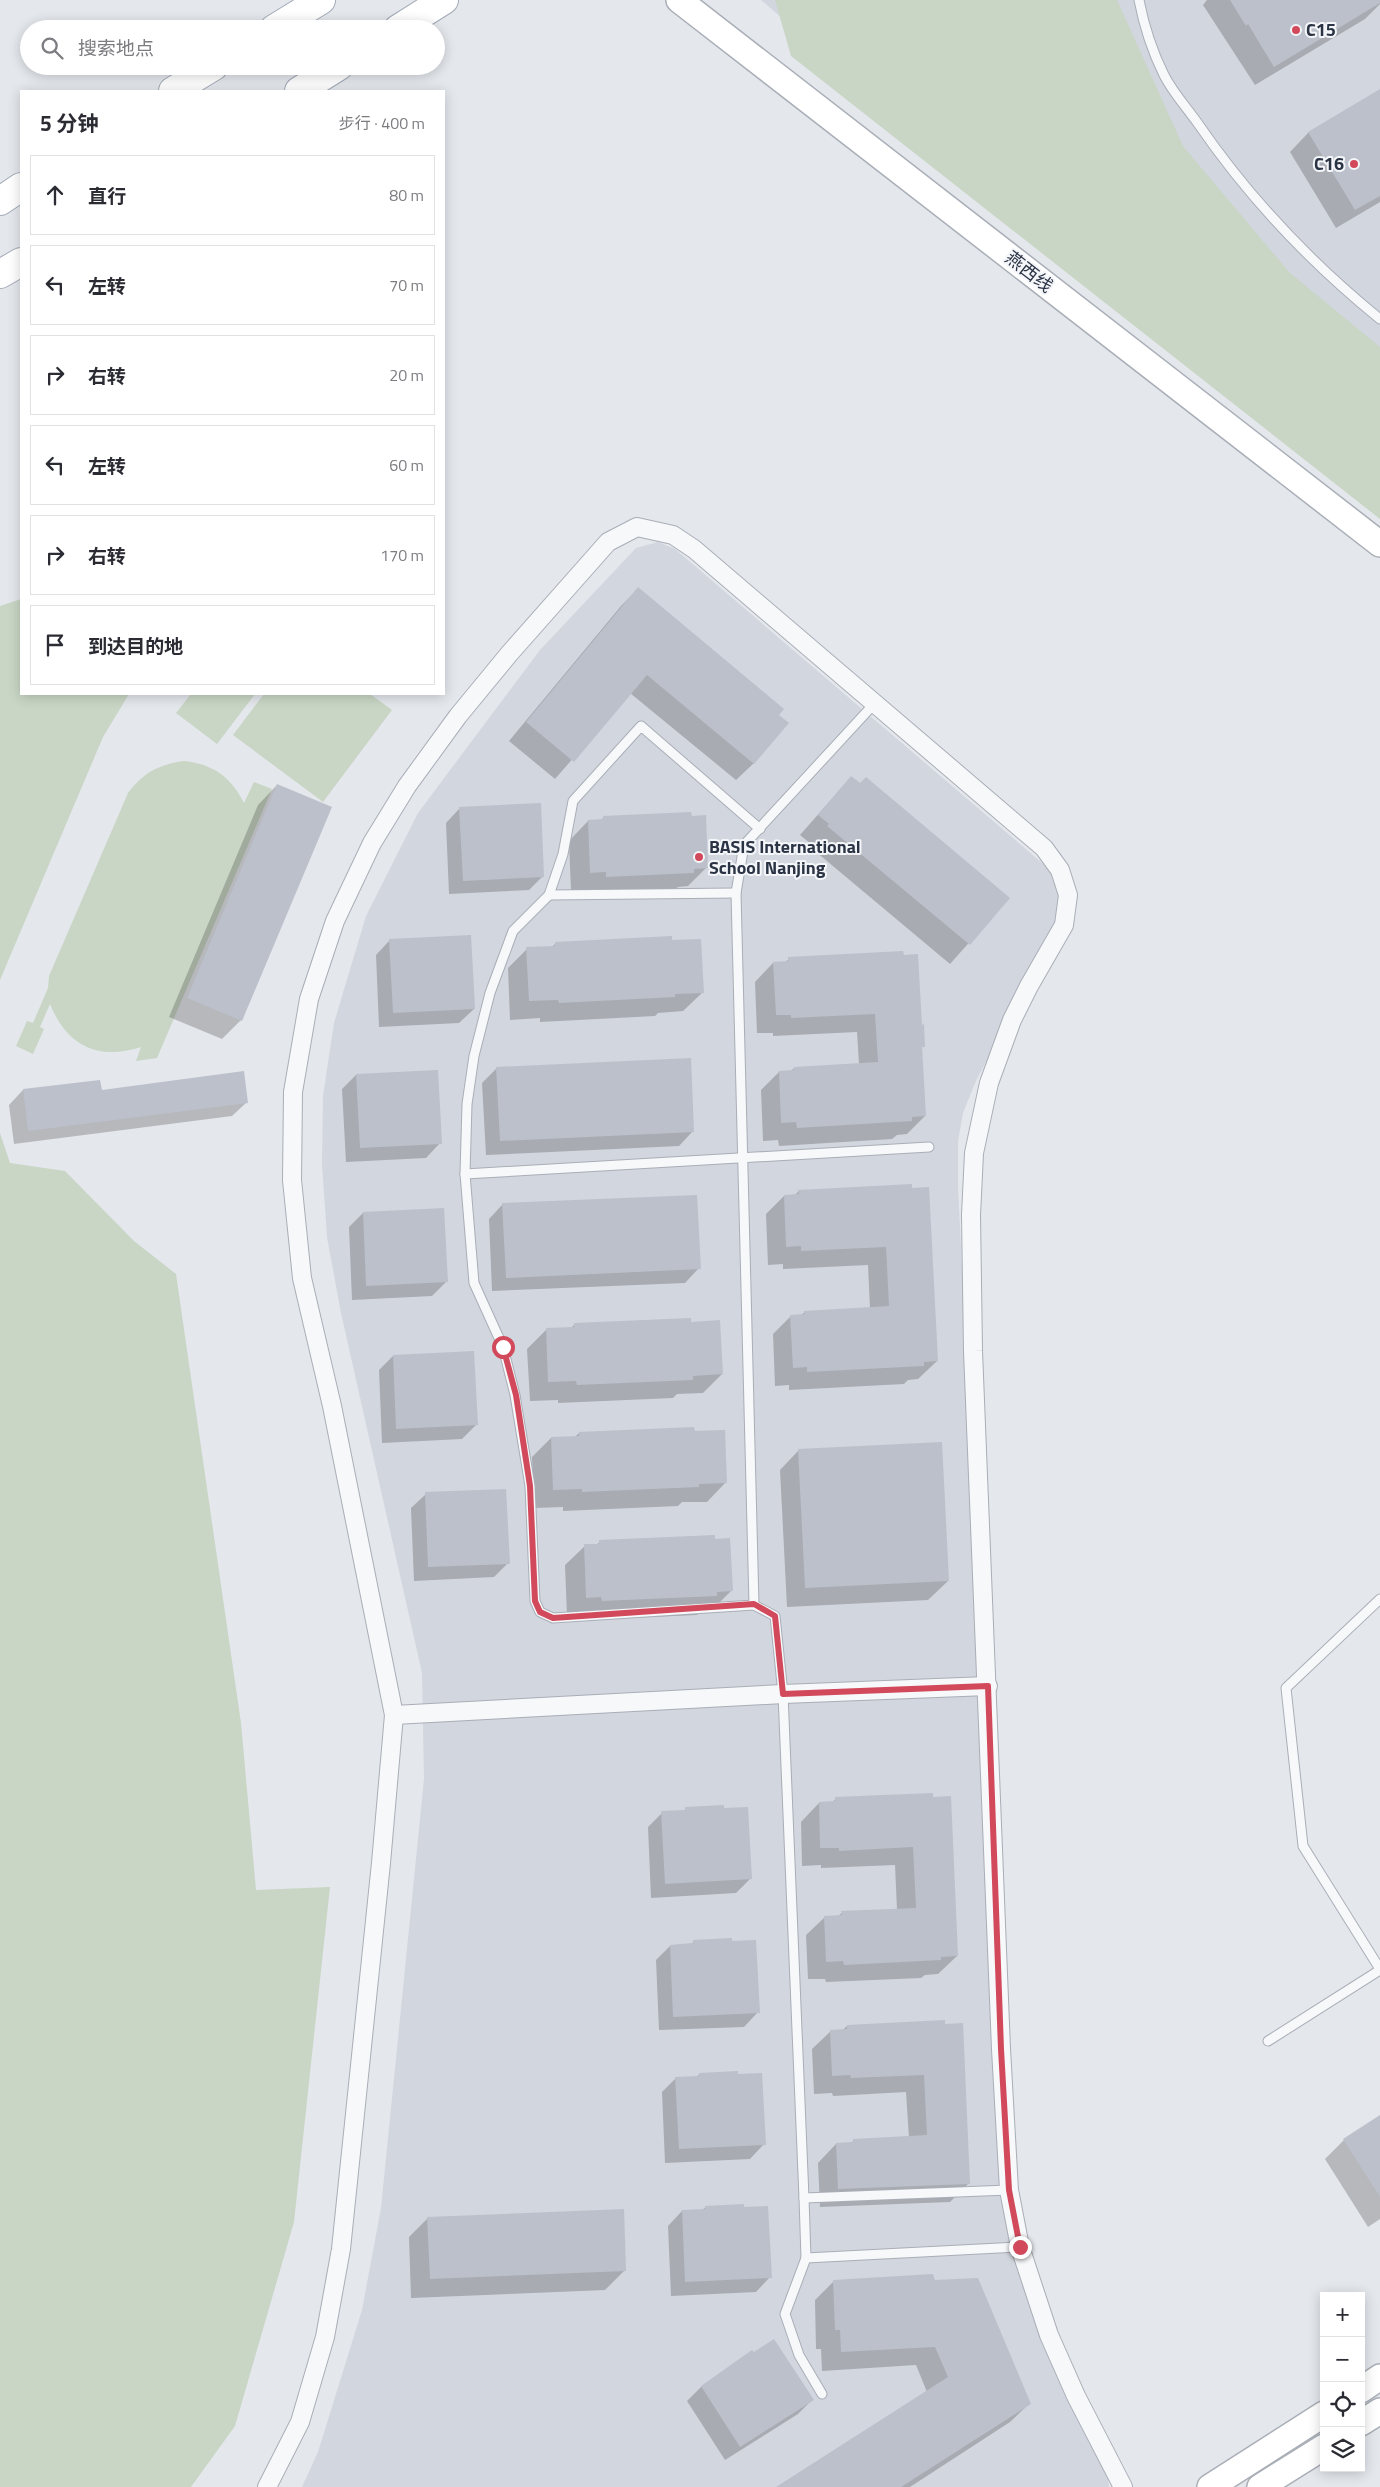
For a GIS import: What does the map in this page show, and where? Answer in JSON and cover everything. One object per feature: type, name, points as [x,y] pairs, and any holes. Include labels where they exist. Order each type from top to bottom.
[{"type":"main road","points":[[289,20],[321,0]]},
{"type":"main road","points":[[412,20],[444,0]]},
{"type":"main road","name":"燕西线","points":[[679,0],[1380,544]]},
{"type":"main road","points":[[176,90],[200,75]]},
{"type":"main road","points":[[301,90],[325,75]]},
{"type":"main road","points":[[0,201],[20,188]]},
{"type":"main road","points":[[0,274],[20,263]]},
{"type":"main road","points":[[1365,2387],[1380,2378]]},
{"type":"main road","points":[[1365,2420],[1380,2411]]},
{"type":"main road","points":[[1210,2487],[1320,2417]]},
{"type":"main road","points":[[1260,2487],[1320,2450]]},
{"type":"street","points":[[267,2487],[300,2422],[325,2337],[341,2249],[381,1863],[394,1714],[332,1406],[302,1278],[292,1180],[293,1092],[309,999],[335,921],[368,852],[407,786],[458,716],[503,661],[608,542],[637,526],[673,536],[694,550],[1044,848],[1060,870],[1068,895],[1064,925],[1029,986],[999,1056],[990,1083],[974,1153],[972,1214],[974,1350],[1001,2049],[1009,2190],[1020,2247],[1049,2335],[1076,2396],[1123,2487]]},
{"type":"street","points":[[394,1714],[783,1694],[988,1686]]},
{"type":"lane","points":[[1138,0],[1146,32],[1165,76],[1218,153],[1265,212],[1350,295],[1380,319]]},
{"type":"lane","points":[[754,1604],[736,893],[744,845],[874,704]]},
{"type":"lane","points":[[760,829],[641,726],[573,800],[563,854],[549,895],[513,931],[490,993],[474,1056],[467,1104],[465,1174],[474,1284],[503,1347],[516,1395],[530,1486],[535,1601],[540,1612],[553,1618],[754,1604],[775,1616],[783,1694],[806,2258],[785,2314],[799,2356],[822,2394]]},
{"type":"lane","points":[[549,895],[736,893]]},
{"type":"lane","points":[[465,1174],[929,1147]]},
{"type":"lane","points":[[1268,2041],[1380,1969],[1303,1846],[1286,1688],[1380,1599]]},
{"type":"lane","points":[[804,2198],[1009,2190]]},
{"type":"lane","points":[[806,2258],[1020,2247]]},
{"type":"shaded area","points":[[761,0],[1380,0],[1380,504],[1075,272]]},
{"type":"shaded area","points":[[658,542],[675,549],[1048,868],[1060,887],[1058,923],[975,1083],[963,1113],[958,1141],[958,1187],[1007,2174],[1012,2214],[1107,2472],[1109,2487],[302,2487],[318,2452],[362,2310],[381,2208],[424,1779],[422,1673],[341,1313],[327,1237],[322,1164],[323,1096],[334,1023],[366,916],[418,813],[540,650],[636,548]]},
{"type":"green space","points":[[775,0],[1117,0],[1183,146],[1290,273],[1380,347],[1380,519],[791,56]]},
{"type":"green space","points":[[20,599],[20,695],[128,695],[103,737],[0,980],[0,606]]},
{"type":"green space","points":[[190,695],[254,695],[217,744],[176,713]]},
{"type":"green space","points":[[263,695],[371,695],[392,710],[323,802],[233,735]]},
{"type":"green space","points":[[184,761],[204,765],[220,773],[233,786],[244,803],[254,782],[272,789],[157,1058],[136,1061],[141,1047],[111,1052],[98,1051],[86,1046],[75,1040],[65,1030],[50,1004],[40,1027],[44,1029],[33,1054],[16,1046],[27,1021],[33,1023],[48,988],[49,976],[128,793],[140,780],[159,767]]},
{"type":"green space","points":[[0,1133],[10,1163],[65,1171],[134,1241],[176,1274],[241,1723],[256,1890],[330,1887],[294,2222],[235,2426],[191,2487],[0,2487]]},
{"type":"building","name":"C15","points":[[1230,0],[1380,0],[1380,3],[1274,67],[1248,24],[1246,26]]},
{"type":"building","name":"C16","points":[[1380,89],[1380,196],[1355,210],[1308,132]]},
{"type":"building","points":[[638,587],[784,709],[779,715],[789,723],[754,764],[647,675],[574,762],[526,722]]},
{"type":"building","points":[[851,776],[860,783],[866,777],[1010,898],[970,945],[827,826],[829,824],[818,815]]},
{"type":"building","points":[[277,784],[332,807],[242,1021],[187,998]]},
{"type":"building","points":[[541,803],[544,877],[463,881],[459,807]]},
{"type":"building","points":[[691,812],[692,816],[706,815],[708,868],[694,869],[694,873],[606,877],[606,872],[590,873],[588,820],[603,819],[603,816]]},
{"type":"building","points":[[471,935],[475,1009],[393,1013],[389,939]]},
{"type":"building","points":[[672,936],[672,940],[701,939],[704,993],[675,994],[675,997],[559,1003],[558,1000],[529,1001],[526,947],[555,946],[555,942]]},
{"type":"building","points":[[903,951],[904,955],[918,954],[922,1025],[924,1024],[925,1047],[922,1047],[926,1116],[912,1117],[912,1121],[797,1128],[796,1122],[781,1123],[779,1071],[794,1070],[794,1067],[878,1062],[875,1014],[791,1018],[791,1015],[776,1015],[773,962],[788,961],[788,957]]},
{"type":"building","points":[[691,1058],[694,1132],[500,1141],[496,1067]]},
{"type":"building","points":[[438,1070],[442,1144],[360,1148],[356,1074]]},
{"type":"building","points":[[244,1071],[248,1103],[28,1131],[23,1089],[100,1080],[102,1090]]},
{"type":"building","points":[[912,1184],[912,1188],[929,1187],[938,1361],[924,1362],[924,1366],[807,1372],[807,1367],[793,1368],[790,1315],[805,1314],[804,1311],[889,1306],[886,1247],[801,1251],[801,1246],[786,1247],[784,1195],[799,1194],[798,1190]]},
{"type":"building","points":[[697,1195],[701,1269],[506,1278],[502,1203]]},
{"type":"building","points":[[444,1208],[448,1282],[366,1286],[363,1212]]},
{"type":"building","points":[[691,1318],[691,1322],[720,1320],[723,1374],[693,1376],[693,1380],[577,1385],[576,1381],[548,1382],[546,1328],[574,1327],[574,1323]]},
{"type":"building","points":[[474,1351],[478,1425],[396,1429],[393,1355]]},
{"type":"building","points":[[694,1427],[695,1431],[725,1430],[727,1483],[699,1484],[699,1487],[582,1492],[582,1489],[553,1490],[551,1437],[579,1436],[579,1432]]},
{"type":"building","points":[[942,1442],[949,1581],[805,1588],[798,1449]]},
{"type":"building","points":[[506,1489],[510,1564],[428,1567],[425,1492]]},
{"type":"building","points":[[715,1535],[715,1539],[730,1538],[733,1591],[717,1592],[717,1596],[602,1601],[601,1597],[586,1598],[584,1544],[599,1544],[599,1540]]},
{"type":"building","points":[[933,1793],[933,1797],[951,1796],[958,1956],[941,1957],[941,1960],[844,1965],[843,1961],[826,1962],[824,1916],[842,1915],[841,1911],[916,1908],[913,1847],[839,1851],[839,1848],[820,1848],[819,1802],[835,1801],[835,1797]]},
{"type":"building","points":[[724,1805],[724,1808],[748,1807],[752,1879],[665,1884],[661,1811],[685,1810],[685,1807]]},
{"type":"building","points":[[732,1938],[732,1941],[756,1940],[760,2013],[673,2017],[670,1945],[693,1943],[693,1940]]},
{"type":"building","points":[[945,2020],[945,2024],[963,2023],[970,2184],[838,2189],[836,2143],[853,2142],[853,2139],[927,2135],[924,2075],[851,2078],[850,2075],[832,2076],[830,2030],[847,2029],[847,2025]]},
{"type":"building","points":[[738,2071],[738,2074],[762,2073],[766,2145],[679,2149],[675,2077],[699,2076],[699,2073]]},
{"type":"building","points":[[1380,2115],[1380,2197],[1343,2139]]},
{"type":"building","points":[[744,2204],[744,2207],[768,2206],[772,2278],[685,2282],[682,2210],[705,2209],[705,2206]]},
{"type":"building","points":[[624,2209],[626,2271],[430,2279],[427,2217]]},
{"type":"building","points":[[933,2274],[935,2280],[978,2278],[1031,2404],[901,2487],[776,2487],[948,2377],[935,2347],[841,2352],[840,2330],[835,2330],[833,2280]]},
{"type":"building","points":[[774,2339],[814,2400],[740,2447],[701,2386],[752,2350],[754,2352]]},
{"type":"place","name":"C15","points":[[1296,30]]},
{"type":"place","name":"C16","points":[[1354,164]]},
{"type":"place","name":"BASIS International School Nanjing","points":[[699,857]]},
{"type":"route","points":[[503,1347],[516,1395],[530,1486],[535,1601],[540,1612],[553,1618],[754,1604],[775,1616],[783,1694],[988,1686],[1001,2049],[1009,2190],[1020,2247]]}]
